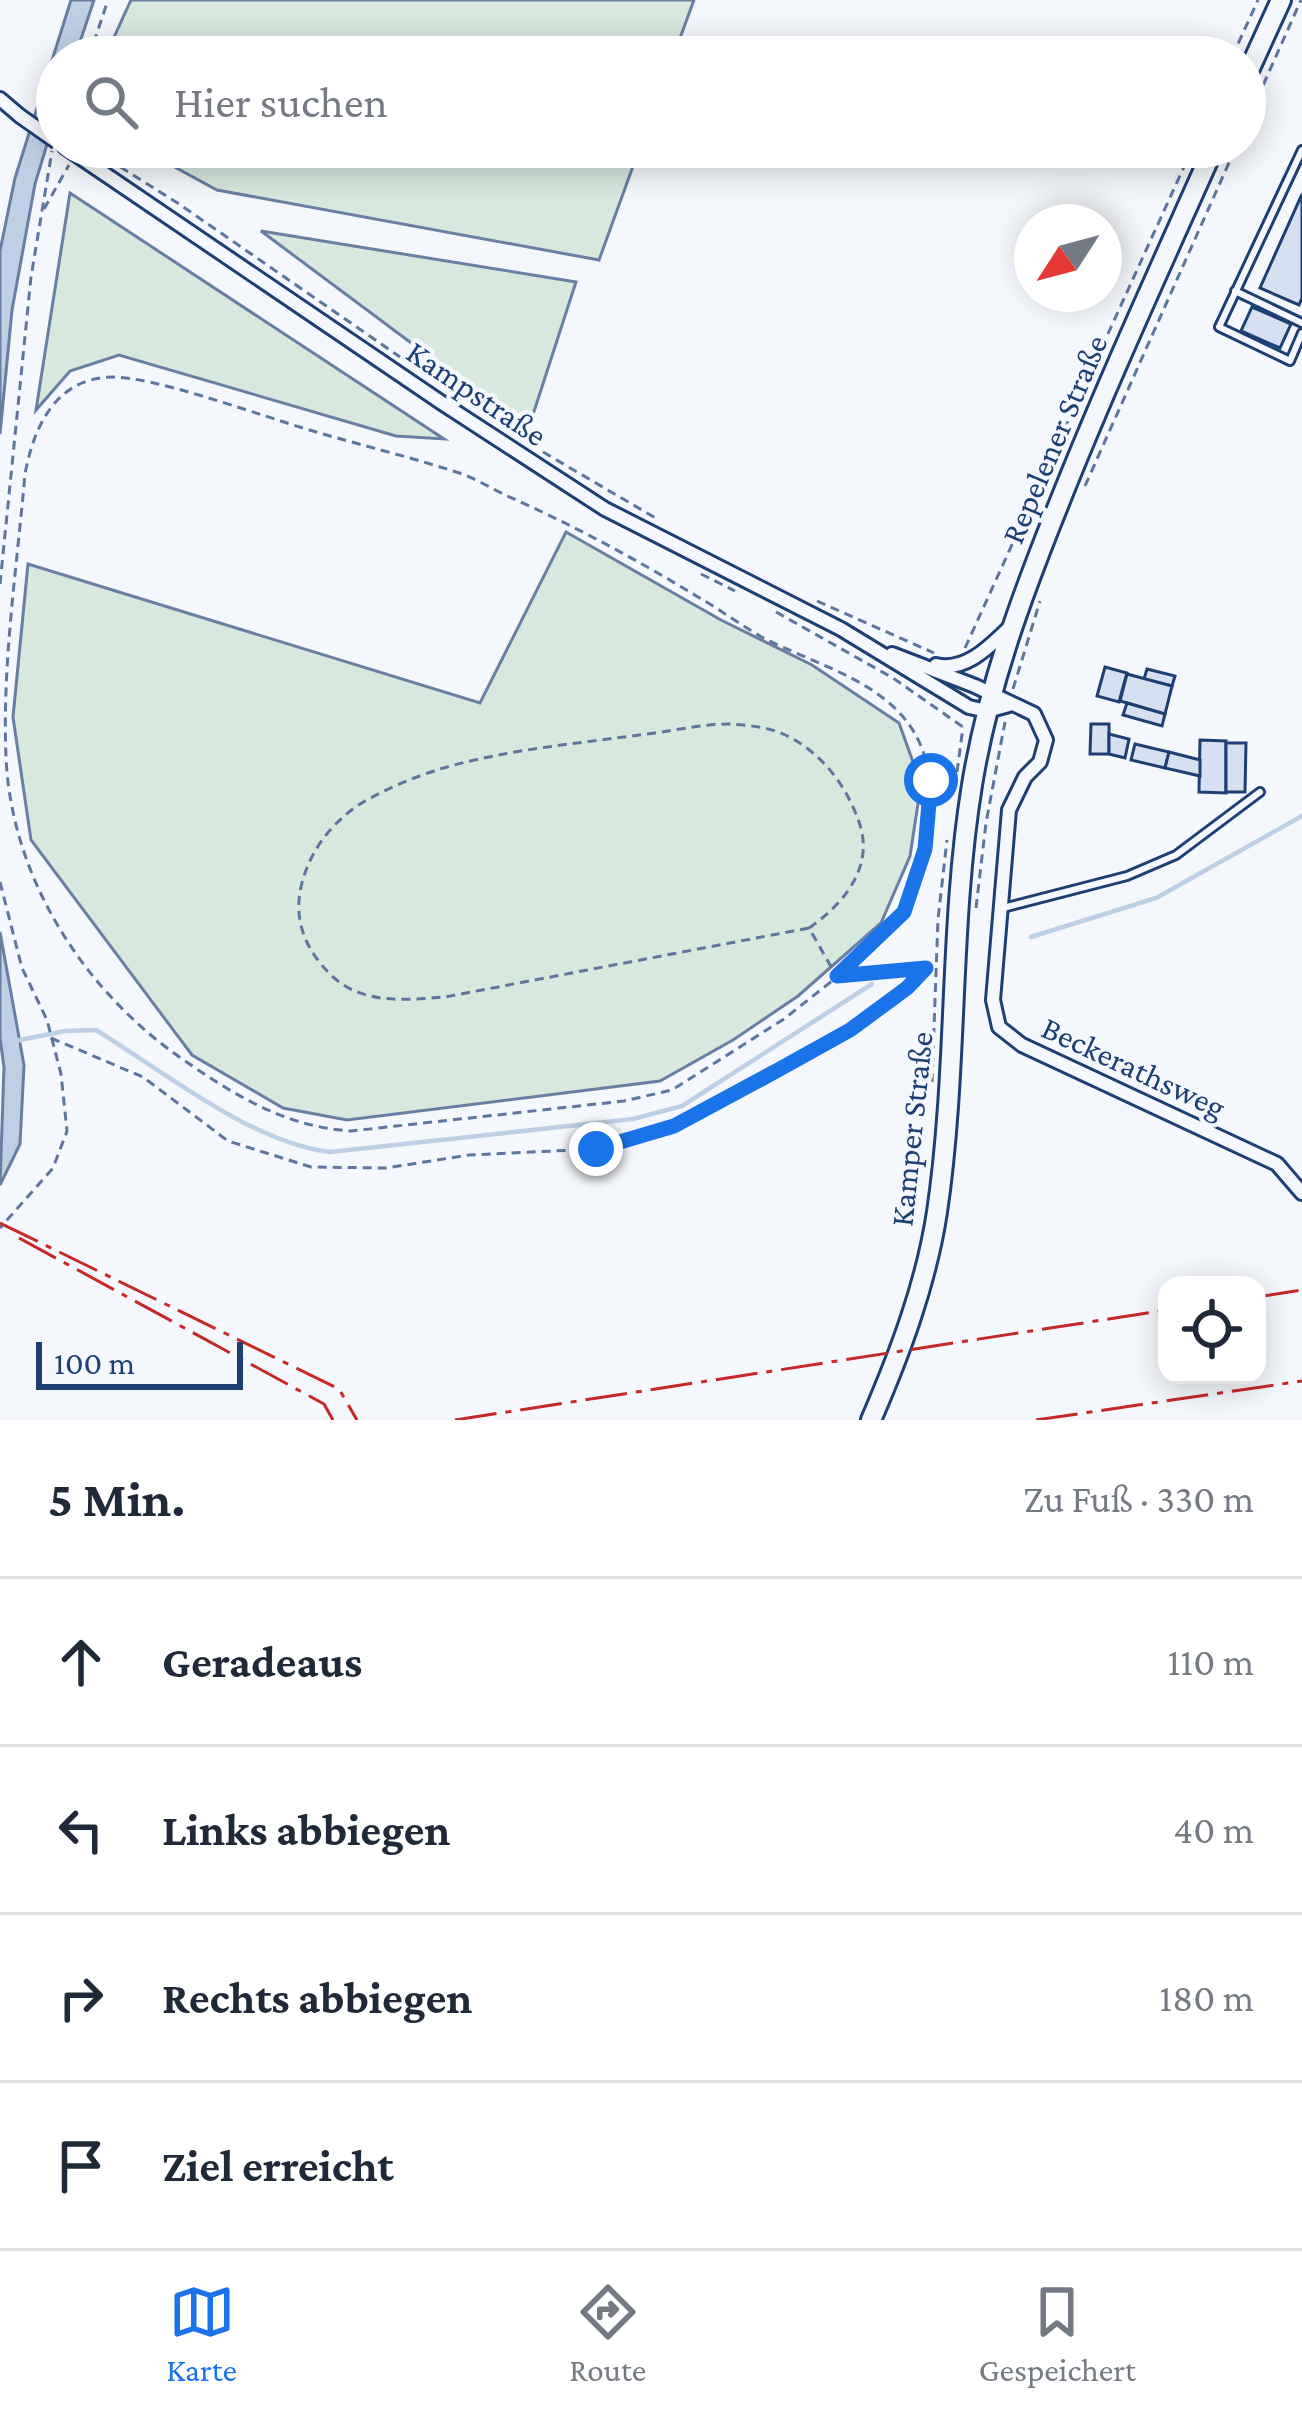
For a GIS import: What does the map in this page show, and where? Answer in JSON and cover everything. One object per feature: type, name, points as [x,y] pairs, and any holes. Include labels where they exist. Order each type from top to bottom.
[{"type":"main road","points":[[1265,36],[1281,0]]},
{"type":"main road","name":"Repelener Straße","points":[[989,702],[1011,627],[1089,426],[1205,168]]},
{"type":"main road","name":"Kamper Straße","points":[[871,1420],[920,1289],[937,1214],[962,874],[972,786],[989,702]]},
{"type":"street","name":"Kampstraße","points":[[0,99],[36,126]]},
{"type":"street","name":"Kampstraße","points":[[99,168],[442,404],[605,509],[879,650],[969,707],[989,702]]},
{"type":"street","name":"Kampstraße","points":[[879,650],[948,668],[981,653],[1011,627]]},
{"type":"street","name":"Kampstraße","points":[[916,661],[989,702]]},
{"type":"street","name":"Beckerathsweg","points":[[989,702],[1034,714],[1046,740],[1040,762],[1025,777],[1009,810],[993,1010],[1005,1034],[1251,1150],[1277,1165],[1302,1193]]},
{"type":"lane","points":[[1302,150],[1219,327],[1290,361],[1302,333]]},
{"type":"lane","points":[[1235,291],[1302,323]]},
{"type":"lane","points":[[1003,908],[1126,876],[1176,855],[1260,792]]},
{"type":"path","points":[[96,36],[108,0]]},
{"type":"path","points":[[1242,36],[1258,0]]},
{"type":"path","points":[[1266,79],[1301,0]]},
{"type":"path","points":[[43,211],[60,168]]},
{"type":"path","points":[[0,584],[32,278],[43,211],[60,168]]},
{"type":"path","points":[[109,168],[179,204],[399,357]]},
{"type":"path","points":[[959,654],[1183,168]]},
{"type":"path","points":[[50,1035],[143,1077],[228,1141],[311,1167],[386,1168],[469,1155],[596,1149],[674,1126],[850,1030],[926,968],[837,976],[784,1019],[672,1090],[624,1101],[372,1129],[315,1129],[244,1100],[162,1045],[83,964],[56,923],[30,873],[10,794],[7,714],[28,458],[40,421],[70,387],[113,377],[458,472],[549,514],[761,637],[824,663],[885,699],[921,745],[931,780],[925,849],[904,912],[837,976]]},
{"type":"path","points":[[534,446],[674,528]]},
{"type":"path","points":[[812,598],[942,656]]},
{"type":"path","points":[[728,724],[784,734],[823,762],[851,801],[863,835],[862,866],[832,912],[808,928],[486,992],[398,1001],[362,995],[337,981],[314,958],[302,934],[297,905],[312,854],[333,824],[363,802],[401,784],[475,761],[561,745],[728,724]]},
{"type":"path","points":[[957,772],[962,728]]},
{"type":"path","points":[[932,1090],[936,953],[947,841]]},
{"type":"path","points":[[0,882],[22,968],[50,1035],[67,1112],[64,1148],[53,1168],[0,1228]]},
{"type":"path","points":[[808,928],[837,976]]},
{"type":"shaded area","points":[[131,0],[694,0],[681,36],[115,36]]},
{"type":"shaded area","points":[[177,168],[632,168],[599,260],[217,190]]},
{"type":"shaded area","points":[[70,193],[444,439],[396,436],[119,355],[70,371],[36,410]]},
{"type":"shaded area","points":[[261,231],[576,282],[528,430]]},
{"type":"shaded area","points":[[566,532],[721,620],[812,665],[899,723],[921,784],[910,856],[881,923],[798,996],[660,1081],[347,1120],[283,1108],[192,1055],[31,840],[13,717],[28,564],[480,703]]},
{"type":"water","points":[[71,0],[94,0],[82,36],[60,36]]},
{"type":"water","points":[[36,111],[36,168],[40,168],[12,310],[0,434],[0,251],[15,178]]},
{"type":"water","points":[[0,932],[24,1065],[20,1144],[0,1185],[4,1067]]},
{"type":"building","points":[[1302,194],[1302,298],[1299,305],[1260,288]]},
{"type":"building","points":[[1252,307],[1291,324],[1280,348],[1241,331]]},
{"type":"building","points":[[1105,667],[1127,673],[1119,702],[1097,696]]},
{"type":"building","points":[[1147,669],[1175,676],[1172,686],[1144,679]]},
{"type":"building","points":[[1127,674],[1172,686],[1165,714],[1120,701]]},
{"type":"building","points":[[1127,703],[1165,714],[1162,726],[1123,715]]},
{"type":"building","points":[[1091,724],[1109,724],[1109,754],[1090,754]]},
{"type":"building","points":[[1109,734],[1129,739],[1125,758],[1109,754]]},
{"type":"building","points":[[1200,740],[1226,741],[1226,793],[1199,792]]},
{"type":"building","points":[[1226,743],[1246,743],[1245,792],[1226,792]]},
{"type":"building","points":[[1135,744],[1169,752],[1165,768],[1131,760]]},
{"type":"building","points":[[1169,752],[1200,760],[1200,776],[1165,768]]},
{"type":"waterway","points":[[1031,937],[1156,898],[1302,816]]},
{"type":"waterway","points":[[15,1041],[96,1030],[239,1120],[300,1146],[330,1152],[633,1119],[682,1106],[872,984]]},
{"type":"power","points":[[0,1223],[339,1389],[357,1420]]},
{"type":"power","points":[[19,1238],[324,1404],[333,1420]]},
{"type":"power","points":[[1266,1296],[1302,1290]]},
{"type":"power","points":[[455,1420],[1158,1311]]},
{"type":"power","points":[[1036,1420],[1302,1381]]},
{"type":"route","points":[[596,1149],[674,1126],[778,1070],[850,1030],[926,968],[837,976],[904,912],[925,849],[931,780]]}]
